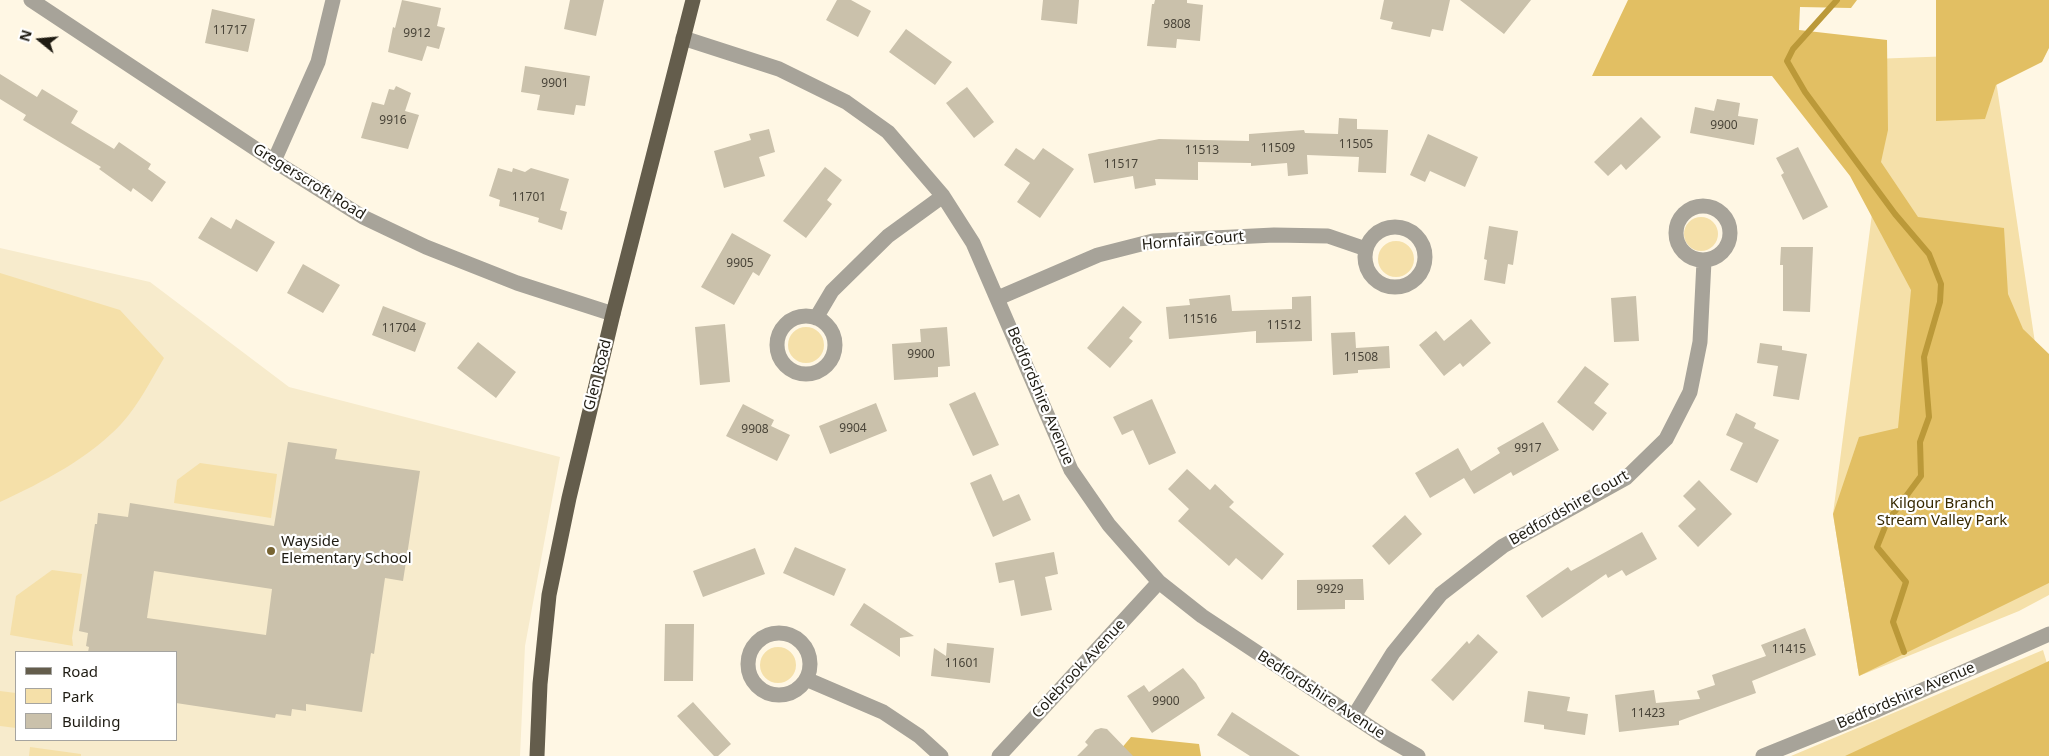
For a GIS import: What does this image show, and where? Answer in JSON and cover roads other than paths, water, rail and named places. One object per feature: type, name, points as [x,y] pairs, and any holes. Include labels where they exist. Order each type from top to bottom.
[{"type":"main road","name":"Glen Road","points":[[537,756],[540,684],[550,595],[569,498],[613,314],[693,0]]},
{"type":"street","name":"Gregerscroft Road","points":[[31,0],[274,161],[363,217],[426,247],[516,283],[613,314]]},
{"type":"street","points":[[274,161],[318,62],[333,0]]},
{"type":"street","name":"Bedfordshire Avenue","points":[[683,38],[779,68],[846,102],[888,132],[943,196],[973,243],[1071,470],[1108,525],[1159,582],[1202,616],[1385,737],[1418,756]]},
{"type":"street","points":[[816,318],[832,291],[888,236],[943,196]]},
{"type":"street","points":[[1393,227],[1400,227],[1414,233],[1419,238],[1425,254],[1425,264],[1422,272],[1407,285],[1388,287],[1379,283],[1367,268],[1366,249],[1369,242],[1379,232],[1393,227]]},
{"type":"street","name":"Hornfair Court","points":[[998,298],[1098,255],[1153,241],[1274,235],[1328,236],[1366,249]]},
{"type":"street","name":"Bedfordshire Court","points":[[1354,716],[1393,653],[1441,594],[1503,546],[1626,478],[1666,439],[1690,392],[1700,342],[1704,261]]},
{"type":"street","name":"Colebrook Avenue","points":[[998,756],[1159,582]]},
{"type":"street","points":[[774,634],[793,636],[801,642],[806,650],[809,670],[806,679],[799,688],[790,693],[769,694],[752,681],[748,671],[748,660],[751,651],[764,637],[774,634]]},
{"type":"street","name":"Bedfordshire Avenue","points":[[1763,756],[1876,710],[2049,634]]},
{"type":"street","points":[[806,679],[883,712],[919,736],[941,756]]},
{"type":"waterway","points":[[1837,0],[1793,49],[1787,61],[1805,92],[1895,214],[1929,254],[1941,284],[1940,302],[1924,357],[1929,417],[1920,442],[1921,476],[1887,522],[1877,547],[1906,582],[1893,622],[1904,652]]},
{"type":"place","name":"Wayside Elementary School","points":[[271,551]]},
{"type":"park label","name":"Kilgour Branch Stream Valley Park","points":[[1942,512]]}]
